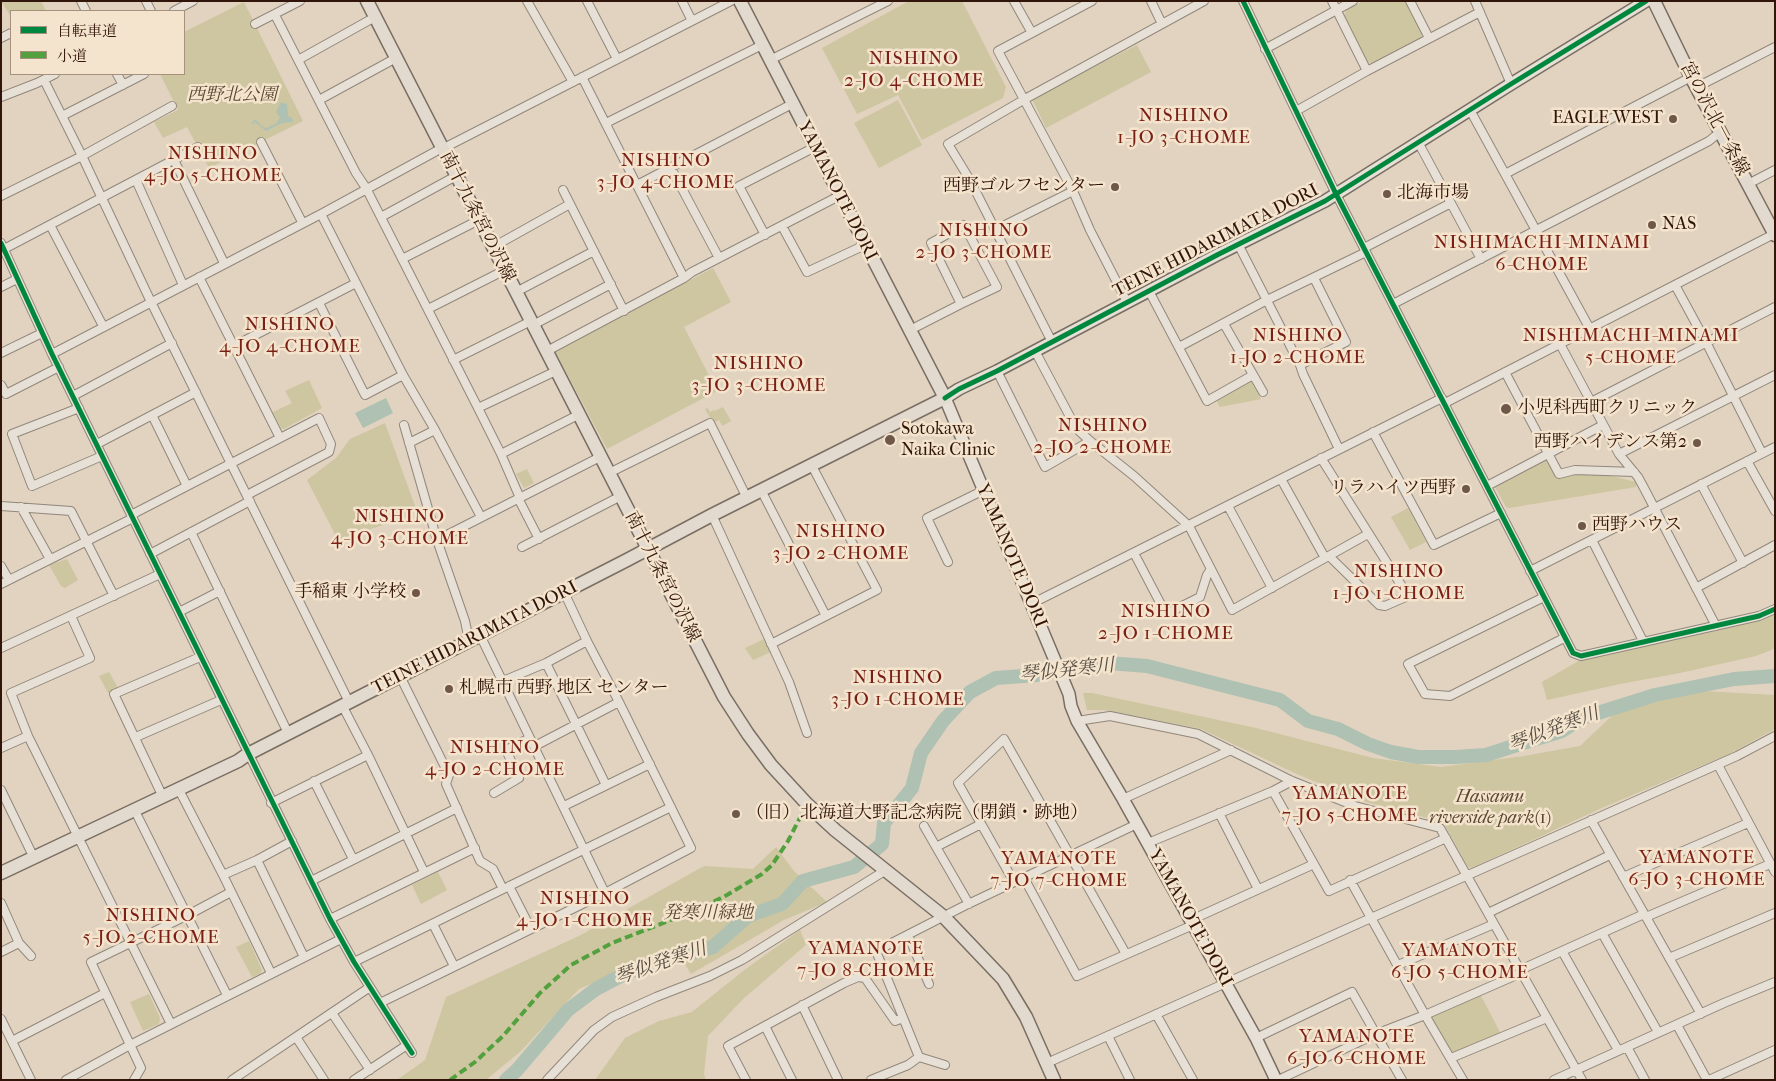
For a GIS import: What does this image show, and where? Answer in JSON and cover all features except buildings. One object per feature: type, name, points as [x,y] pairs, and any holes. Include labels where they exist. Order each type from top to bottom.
[{"type":"main road","name":"南十九条宮の沢線","points":[[367,1],[724,697],[770,765],[815,812],[944,917],[1003,978],[1026,1017],[1054,1080]]},
{"type":"main road","name":"YAMANOTE DORI","points":[[740,1],[945,398]]},
{"type":"main road","name":"宮の沢北一条線","points":[[1654,1],[1774,235]]},
{"type":"main road","name":"TEINE HIDARIMATA DORI","points":[[1,873],[238,761],[288,733],[811,464],[945,398]]},
{"type":"street","points":[[176,10],[193,1]]},
{"type":"street","points":[[255,24],[300,1]]},
{"type":"street","points":[[527,1],[573,82]]},
{"type":"street","points":[[587,1],[617,59]]},
{"type":"street","points":[[682,1],[692,21]]},
{"type":"street","points":[[52,354],[302,222],[321,214],[366,188],[731,1]]},
{"type":"street","points":[[770,60],[888,1]]},
{"type":"street","points":[[1014,1],[1032,33]]},
{"type":"street","points":[[1092,1],[998,51],[1074,191],[1090,230],[1127,302]]},
{"type":"street","points":[[1151,1],[1162,24]]},
{"type":"street","points":[[1243,1],[1336,194],[1573,653],[1581,656],[1759,616],[1775,609]]},
{"type":"street","points":[[1332,1],[1367,71]]},
{"type":"street","points":[[1266,48],[1353,1]]},
{"type":"street","points":[[1410,1],[1429,38]]},
{"type":"street","points":[[1475,1],[1511,84]]},
{"type":"street","name":"TEINE HIDARIMATA DORI","points":[[945,398],[959,389],[1336,194],[1646,1]]},
{"type":"street","points":[[1052,342],[970,180],[948,144],[1024,99],[1202,2]]},
{"type":"street","points":[[1296,111],[1367,71],[1480,12]]},
{"type":"street","points":[[275,15],[454,360],[501,454],[519,498],[539,539]]},
{"type":"street","points":[[298,60],[375,17]]},
{"type":"street","points":[[606,123],[762,45]]},
{"type":"street","points":[[1504,174],[1694,82],[1775,47]]},
{"type":"street","points":[[319,100],[396,58]]},
{"type":"street","points":[[1,97],[53,75]]},
{"type":"street","points":[[118,75],[123,84]]},
{"type":"street","points":[[62,116],[142,75]]},
{"type":"street","points":[[582,77],[684,278]]},
{"type":"street","points":[[44,80],[151,302],[249,498],[424,872]]},
{"type":"street","points":[[637,185],[792,104]]},
{"type":"street","points":[[1,196],[82,156],[172,106]]},
{"type":"street","points":[[1470,110],[1590,328]]},
{"type":"street","points":[[1393,304],[1709,140],[1721,131]]},
{"type":"street","points":[[261,142],[302,222]]},
{"type":"street","points":[[1418,142],[1481,259]]},
{"type":"street","points":[[198,147],[102,198],[3,246],[52,354],[330,919],[354,962],[412,1053]]},
{"type":"street","points":[[765,236],[739,186],[815,147]]},
{"type":"street","points":[[174,160],[224,263]]},
{"type":"street","points":[[671,168],[718,258]]},
{"type":"street","points":[[1748,184],[1775,170]]},
{"type":"street","points":[[381,217],[456,176]]},
{"type":"street","points":[[136,180],[183,285]]},
{"type":"street","points":[[563,190],[624,311]]},
{"type":"street","points":[[995,230],[1074,191]]},
{"type":"street","points":[[547,351],[624,311],[718,258],[765,236],[840,196]]},
{"type":"street","points":[[1179,347],[1267,300],[1314,278],[1451,203]]},
{"type":"street","points":[[493,247],[570,204]]},
{"type":"street","points":[[321,214],[403,375],[435,430],[481,517]]},
{"type":"street","points":[[402,259],[479,220]]},
{"type":"street","points":[[50,224],[103,326]]},
{"type":"street","points":[[910,330],[997,287],[964,225],[931,243],[961,304]]},
{"type":"street","points":[[782,226],[807,272],[865,245]]},
{"type":"street","points":[[1031,604],[1190,526],[1373,432],[1505,372],[1774,235]]},
{"type":"street","points":[[1238,244],[1300,365],[1339,449]]},
{"type":"street","points":[[516,292],[594,251]]},
{"type":"street","points":[[428,309],[505,270]]},
{"type":"street","points":[[199,277],[280,438]]},
{"type":"street","points":[[1300,365],[1346,342],[1314,278]]},
{"type":"street","points":[[1,287],[17,279]]},
{"type":"street","points":[[234,346],[356,283]]},
{"type":"street","points":[[454,360],[611,284]]},
{"type":"street","points":[[1675,285],[1762,453]]},
{"type":"street","points":[[1149,291],[1207,400],[1253,375]]},
{"type":"street","points":[[319,303],[365,395],[403,375]]},
{"type":"street","points":[[1591,402],[1775,307]]},
{"type":"street","points":[[1224,324],[1263,392]]},
{"type":"street","points":[[1,353],[42,333]]},
{"type":"street","points":[[73,396],[172,343]]},
{"type":"street","points":[[1560,344],[1619,454],[1634,472],[1654,508],[1716,626]]},
{"type":"street","points":[[1035,351],[1076,428],[1190,526],[1232,610],[1368,534]]},
{"type":"street","points":[[1,385],[6,394],[59,367]]},
{"type":"street","points":[[478,408],[556,371]]},
{"type":"street","points":[[997,371],[1045,467],[1090,441]]},
{"type":"street","points":[[1505,372],[1558,474],[1575,470],[1634,472]]},
{"type":"street","points":[[1619,454],[1775,375]]},
{"type":"street","points":[[96,444],[196,392]]},
{"type":"street","name":"YAMANOTE DORI","points":[[945,398],[1069,694],[1078,721],[1226,983],[1277,1080]]},
{"type":"street","points":[[79,408],[12,434],[32,486],[102,456]]},
{"type":"street","points":[[152,415],[187,486]]},
{"type":"street","points":[[501,454],[578,415]]},
{"type":"street","points":[[1,566],[5,582],[319,418],[331,444],[329,452],[150,554]]},
{"type":"street","points":[[609,473],[710,423],[747,498]]},
{"type":"street","points":[[404,425],[437,540],[465,621],[503,681],[605,893]]},
{"type":"street","points":[[1487,486],[1603,425]]},
{"type":"street","points":[[409,443],[435,430]]},
{"type":"street","points":[[1373,432],[1434,545],[1501,513]]},
{"type":"street","points":[[1530,571],[1775,447]]},
{"type":"street","points":[[437,540],[600,457]]},
{"type":"street","points":[[1281,479],[1327,557],[1379,605],[1385,606],[1408,596],[1321,458]]},
{"type":"street","points":[[1747,461],[1775,511]]},
{"type":"street","points":[[771,644],[877,590],[811,464]]},
{"type":"street","points":[[1701,484],[1743,563]]},
{"type":"street","points":[[762,490],[826,616]]},
{"type":"street","points":[[948,562],[927,518],[984,490]]},
{"type":"street","points":[[522,547],[621,496]]},
{"type":"street","points":[[1,506],[72,511],[114,596]]},
{"type":"street","points":[[1228,506],[1272,588]]},
{"type":"street","points":[[21,507],[50,559]]},
{"type":"street","points":[[712,515],[788,682],[807,733]]},
{"type":"street","points":[[191,532],[288,733]]},
{"type":"street","points":[[1592,540],[1643,641]]},
{"type":"street","points":[[1696,588],[1775,545]]},
{"type":"street","points":[[1134,553],[1166,614],[1200,597],[1211,568]]},
{"type":"street","points":[[1,648],[160,574]]},
{"type":"street","points":[[179,612],[220,591]]},
{"type":"street","points":[[380,1003],[605,893],[691,848],[564,592]]},
{"type":"street","points":[[1544,597],[1408,664],[1425,694],[1450,696],[1564,638]]},
{"type":"street","points":[[71,616],[90,658],[10,693],[28,736],[171,1024]]},
{"type":"street","points":[[503,681],[546,663],[587,641]]},
{"type":"street","points":[[162,796],[136,737],[114,694],[200,657]]},
{"type":"street","points":[[546,663],[606,785]]},
{"type":"street","points":[[400,676],[449,775],[446,784],[480,861],[492,869],[506,887],[531,929]]},
{"type":"street","points":[[136,737],[221,700]]},
{"type":"street","points":[[535,746],[620,702]]},
{"type":"street","points":[[1078,721],[1110,716],[1198,734],[1292,781],[1368,811],[1440,828],[1582,1080]]},
{"type":"street","points":[[1,748],[28,736]]},
{"type":"street","points":[[1047,1063],[1590,820],[1718,765],[1775,736]]},
{"type":"street","points":[[494,793],[519,778],[506,750],[530,738]]},
{"type":"street","points":[[1014,882],[958,783],[1004,739],[1126,954]]},
{"type":"street","points":[[1123,798],[1231,750]]},
{"type":"street","points":[[271,802],[368,755]]},
{"type":"street","points":[[564,806],[650,764]]},
{"type":"street","points":[[1718,765],[1775,872]]},
{"type":"street","points":[[314,781],[353,859]]},
{"type":"street","points":[[1148,843],[1273,791],[1292,781]]},
{"type":"street","points":[[178,788],[224,876],[271,973]]},
{"type":"street","points":[[1,790],[34,858]]},
{"type":"street","points":[[1273,791],[1329,891],[1446,838]]},
{"type":"street","points":[[354,962],[671,807]]},
{"type":"street","points":[[311,881],[457,808]]},
{"type":"street","points":[[134,809],[228,995]]},
{"type":"street","points":[[1219,813],[1258,889]]},
{"type":"street","points":[[1590,820],[1701,1014]]},
{"type":"street","points":[[1623,878],[1748,823]]},
{"type":"street","points":[[936,847],[981,824]]},
{"type":"street","points":[[919,1057],[876,951],[1014,882],[1137,824]]},
{"type":"street","points":[[924,826],[970,904]]},
{"type":"street","points":[[224,876],[292,841]]},
{"type":"street","points":[[330,919],[475,848]]},
{"type":"street","points":[[1488,913],[1610,855]]},
{"type":"street","points":[[257,860],[304,957]]},
{"type":"street","points":[[1024,878],[1077,976],[1314,864]]},
{"type":"street","points":[[1277,1080],[1376,1034],[1425,1015],[1602,933],[1770,864]]},
{"type":"street","points":[[546,1080],[594,1030],[612,1017],[710,976],[742,960],[886,870]]},
{"type":"street","points":[[1350,880],[1463,1080]]},
{"type":"street","points":[[134,1080],[141,1068],[91,962],[231,892]]},
{"type":"street","points":[[1,903],[19,943],[31,956]]},
{"type":"street","points":[[1669,958],[1775,913]]},
{"type":"street","points":[[433,924],[454,966]]},
{"type":"street","points":[[1398,965],[1494,924]]},
{"type":"street","points":[[1602,933],[1658,1032]]},
{"type":"street","points":[[908,935],[929,984]]},
{"type":"street","points":[[66,1080],[130,1044],[341,938]]},
{"type":"street","points":[[1,952],[19,943]]},
{"type":"street","points":[[1562,951],[1618,1050]]},
{"type":"street","points":[[746,1080],[728,1046],[802,1005],[858,977],[865,978],[895,1021],[904,1018]]},
{"type":"street","points":[[1554,1080],[1658,1032],[1775,982]]},
{"type":"street","points":[[232,1080],[370,987]]},
{"type":"street","points":[[12,1041],[105,992]]},
{"type":"street","points":[[1256,1038],[1352,992],[1402,1080]]},
{"type":"street","points":[[802,1005],[838,1080]]},
{"type":"street","points":[[332,1013],[370,1070]]},
{"type":"street","points":[[1156,1014],[1193,1080]]},
{"type":"street","points":[[1451,1058],[1547,1018]]},
{"type":"street","points":[[1,1019],[31,1080]]},
{"type":"street","points":[[1677,1025],[1708,1080],[1775,1050]]},
{"type":"street","points":[[765,1026],[792,1080]]},
{"type":"street","points":[[1108,1036],[1130,1080]]},
{"type":"street","points":[[296,1037],[324,1080]]},
{"type":"street","points":[[354,1080],[407,1046]]},
{"type":"street","points":[[1627,1047],[1645,1080]]},
{"type":"street","points":[[919,1057],[945,1065]]},
{"type":"street","points":[[870,1080],[908,1065],[919,1057]]},
{"type":"green space","points":[[1,1],[41,1],[46,10],[10,10],[10,15]]},
{"type":"green space","points":[[909,1],[962,1],[1006,87],[1003,98],[922,140],[898,95],[857,114],[822,48]]},
{"type":"green space","points":[[1363,1],[1406,1],[1423,34],[1421,38],[1372,63],[1367,62],[1344,16],[1346,10]]},
{"type":"green space","name":"西野北公園","points":[[244,2],[303,121],[209,168],[187,127],[163,138],[154,122],[178,110],[160,75],[185,75],[185,32]]},
{"type":"green space","points":[[1137,45],[1151,72],[1046,128],[1033,101],[1034,97]]},
{"type":"green space","points":[[898,100],[922,145],[879,168],[854,123]]},
{"type":"green space","points":[[713,268],[731,302],[684,327],[717,391],[607,449],[555,351]]},
{"type":"green space","points":[[309,380],[322,408],[284,429],[281,428],[273,412],[292,403],[285,391]]},
{"type":"green space","points":[[1251,381],[1261,399],[1220,407],[1216,400]]},
{"type":"green space","points":[[723,407],[731,421],[722,426],[719,420],[713,423],[705,409],[708,408],[710,412]]},
{"type":"green space","points":[[385,423],[415,506],[410,516],[338,540],[307,480],[336,458],[350,439]]},
{"type":"green space","points":[[1543,460],[1547,461],[1557,478],[1575,474],[1607,475],[1636,482],[1636,487],[1506,507],[1495,487],[1496,483]]},
{"type":"green space","points":[[527,469],[534,483],[524,488],[516,474]]},
{"type":"green space","points":[[1408,508],[1426,542],[1410,550],[1391,517]]},
{"type":"green space","points":[[67,559],[78,580],[65,588],[61,586],[49,565]]},
{"type":"green space","points":[[1775,614],[1775,648],[1756,656],[1547,700],[1542,682],[1582,659],[1717,630]]},
{"type":"green space","points":[[764,639],[771,652],[753,660],[745,648]]},
{"type":"green space","points":[[109,672],[118,688],[108,693],[99,676]]},
{"type":"green space","name":"Hassamu riverside park(1)","points":[[1703,691],[1775,695],[1775,729],[1727,755],[1604,807],[1472,868],[1468,867],[1443,822],[1366,802],[1299,775],[1201,729],[1104,710],[1087,710],[1083,693],[1092,693],[1256,728],[1373,758],[1441,767],[1524,756],[1580,746],[1618,710]]},
{"type":"green space","name":"発寒川緑地","points":[[776,847],[794,871],[827,902],[784,920],[691,974],[684,963],[665,953],[579,989],[521,1051],[486,1080],[397,1080],[425,1060],[446,997],[579,936],[704,866],[753,869]]},
{"type":"green space","points":[[438,872],[447,890],[421,904],[412,885]]},
{"type":"green space","points":[[800,930],[806,945],[743,999],[708,1036],[704,1074],[706,1080],[595,1080],[625,1038],[659,1021],[692,1012],[743,971]]},
{"type":"green space","points":[[249,941],[262,970],[260,974],[252,977],[236,947]]},
{"type":"green space","points":[[149,994],[160,1018],[159,1024],[143,1031],[130,1002]]},
{"type":"green space","points":[[1480,994],[1501,1034],[1453,1055],[1450,1054],[1431,1018],[1432,1015]]},
{"type":"shaded area","points":[[281,102],[287,104],[288,116],[292,118],[293,122],[282,123],[266,131],[255,122],[251,124],[255,119],[263,127],[267,128],[277,123],[280,117],[276,112]]},
{"type":"shaded area","points":[[386,398],[393,413],[363,428],[355,413]]},
{"type":"waterway","name":"琴似発寒川","points":[[506,1080],[517,1070],[568,1010],[596,989],[628,972],[713,947],[748,916],[782,904],[803,881],[854,867],[882,844],[884,823],[912,788],[921,753],[943,721],[970,692],[996,678],[1037,675],[1108,663],[1147,666],[1280,700],[1308,721],[1338,729],[1368,744],[1391,752],[1418,757],[1455,757],[1486,755],[1562,731],[1582,718],[1655,695],[1734,679],[1775,676]]},
{"type":"marked path","points":[[450,1080],[475,1062],[503,1036],[540,993],[571,965],[612,943],[699,909],[762,874],[772,865],[788,841],[807,804]]},
{"type":"cycle path","points":[[1243,1],[1336,194],[1573,653],[1581,656],[1759,616],[1775,609]]},
{"type":"cycle path","points":[[945,398],[1217,255],[1325,201],[1646,1]]},
{"type":"cycle path","points":[[1,243],[52,354],[330,919],[354,962],[412,1053]]},
{"type":"place","name":"EAGLE WEST","points":[[1673,119]]},
{"type":"place","name":"西野ゴルフセンター","points":[[1115,187]]},
{"type":"place","name":"北海市場","points":[[1387,194]]},
{"type":"place","name":"NAS","points":[[1652,225]]},
{"type":"place","name":"小児科西町クリニック","points":[[1506,409]]},
{"type":"place","name":"Sotokawa Naika Clinic","points":[[890,440]]},
{"type":"place","name":"西野ハイデンス第2","points":[[1697,443]]},
{"type":"place","name":"リラハイツ西野","points":[[1466,489]]},
{"type":"place","name":"西野ハウス","points":[[1582,526]]},
{"type":"place","name":"手稲東 小学校","points":[[416,593]]},
{"type":"place","name":"札幌市 西野 地区 センター","points":[[449,689]]},
{"type":"place","name":"（旧）北海道大野記念病院（閉鎖・跡地）","points":[[736,814]]},
{"type":"district","name":"NISHINO 2-JO 4-CHOME","points":[[914,70]]},
{"type":"district","name":"NISHINO 1-JO 3-CHOME","points":[[1184,127]]},
{"type":"district","name":"NISHINO 4-JO 5-CHOME","points":[[213,165]]},
{"type":"district","name":"NISHINO 3-JO 4-CHOME","points":[[666,172]]},
{"type":"district","name":"NISHINO 2-JO 3-CHOME","points":[[984,242]]},
{"type":"district","name":"NISHIMACHI-MINAMI 6-CHOME","points":[[1542,254]]},
{"type":"district","name":"NISHINO 4-JO 4-CHOME","points":[[290,336]]},
{"type":"district","name":"NISHINO 1-JO 2-CHOME","points":[[1298,347]]},
{"type":"district","name":"NISHIMACHI-MINAMI 5-CHOME","points":[[1631,347]]},
{"type":"district","name":"NISHINO 3-JO 3-CHOME","points":[[759,375]]},
{"type":"district","name":"NISHINO 2-JO 2-CHOME","points":[[1103,437]]},
{"type":"district","name":"NISHINO 4-JO 3-CHOME","points":[[400,528]]},
{"type":"district","name":"NISHINO 3-JO 2-CHOME","points":[[841,543]]},
{"type":"district","name":"NISHINO 1-JO 1-CHOME","points":[[1399,583]]},
{"type":"district","name":"NISHINO 2-JO 1-CHOME","points":[[1166,623]]},
{"type":"district","name":"NISHINO 3-JO 1-CHOME","points":[[898,689]]},
{"type":"district","name":"NISHINO 4-JO 2-CHOME","points":[[495,759]]},
{"type":"district","name":"YAMANOTE 7-JO 5-CHOME","points":[[1350,805]]},
{"type":"district","name":"YAMANOTE 6-JO 3-CHOME","points":[[1697,869]]},
{"type":"district","name":"YAMANOTE 7-JO 7-CHOME","points":[[1059,870]]},
{"type":"district","name":"NISHINO 4-JO 1-CHOME","points":[[585,910]]},
{"type":"district","name":"NISHINO 5-JO 2-CHOME","points":[[151,927]]},
{"type":"district","name":"YAMANOTE 7-JO 8-CHOME","points":[[866,960]]},
{"type":"district","name":"YAMANOTE 6-JO 5-CHOME","points":[[1460,962]]},
{"type":"district","name":"YAMANOTE 6-JO 6-CHOME","points":[[1357,1048]]}]
